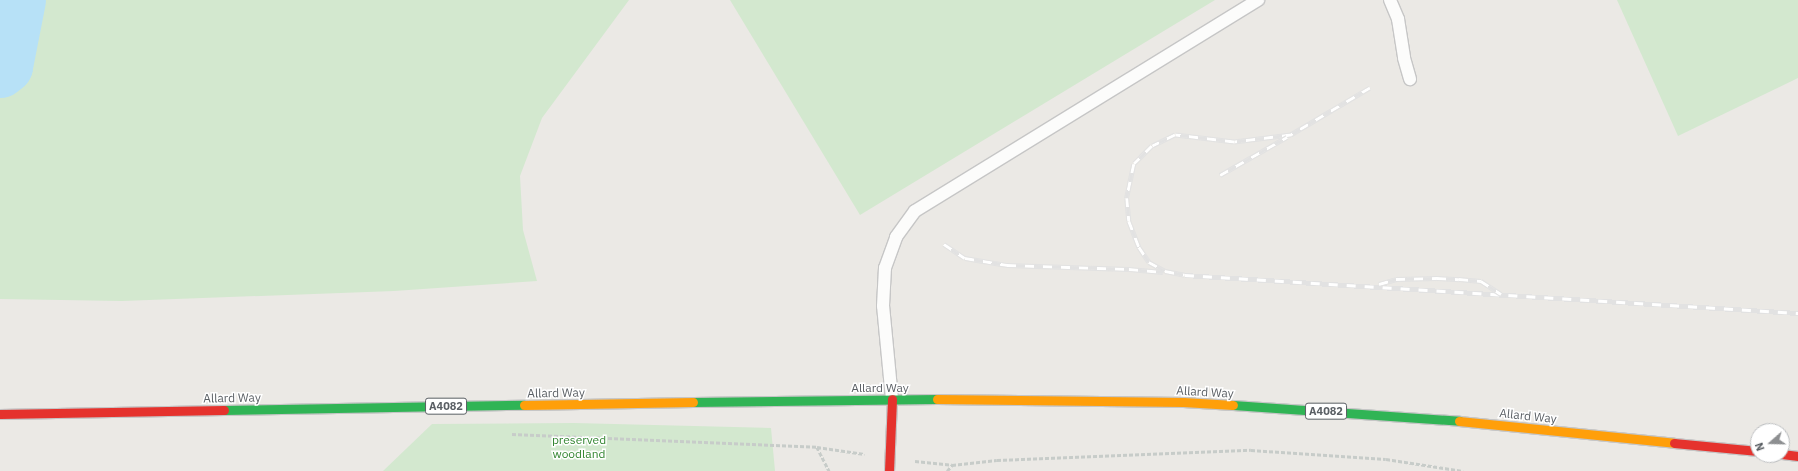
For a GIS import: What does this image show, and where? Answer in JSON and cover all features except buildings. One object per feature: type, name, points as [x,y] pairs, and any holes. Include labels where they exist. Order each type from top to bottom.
[{"type":"main road","name":"Allard Way","points":[[0,414],[892,399],[1183,402],[1429,418],[1750,451]]},
{"type":"main road","points":[[889,471],[892,399]]},
{"type":"lane","points":[[892,399],[883,306],[885,268],[896,237],[915,211],[1258,0]]},
{"type":"lane","points":[[1390,0],[1398,19],[1404,58],[1410,79]]},
{"type":"path","points":[[505,434],[817,447],[829,471]]},
{"type":"path","points":[[947,471],[952,465],[997,460],[1251,450],[1386,459],[1463,471]]},
{"type":"green space","points":[[0,0],[629,0],[542,118],[520,176],[523,230],[537,281],[394,291],[122,301],[0,299]]},
{"type":"green space","points":[[730,0],[1215,0],[860,215]]},
{"type":"green space","points":[[1617,0],[1798,0],[1798,78],[1678,136]]},
{"type":"green space","name":"preserved woodland","points":[[574,423],[771,428],[775,471],[383,471],[432,424]]},
{"type":"waterway","points":[[0,71],[6,66],[19,0]]},
{"type":"railway","points":[[1370,88],[1291,135],[1234,142],[1175,135],[1152,146],[1134,164],[1127,198],[1129,221],[1139,247],[1149,262],[1165,271],[1185,275],[1798,313]]},
{"type":"railway","points":[[1220,175],[1287,137]]},
{"type":"railway","points":[[944,244],[965,258],[1007,265],[1129,269],[1163,272]]},
{"type":"railway","points":[[1379,284],[1396,279],[1459,279],[1481,281],[1501,294]]},
{"type":"traffic: fast","points":[[693,402],[937,399]]},
{"type":"traffic: fast","points":[[224,410],[524,405]]},
{"type":"traffic: fast","points":[[1233,405],[1459,421]]},
{"type":"traffic: slow","points":[[937,399],[1183,402],[1233,405]]},
{"type":"traffic: slow","points":[[524,405],[693,402]]},
{"type":"traffic: slow","points":[[1459,421],[1674,443]]},
{"type":"traffic: jam","points":[[889,471],[892,399]]},
{"type":"traffic: jam","points":[[0,414],[224,410]]},
{"type":"traffic: jam","points":[[1674,443],[1750,450]]},
{"type":"traffic: jam","points":[[1790,455],[1798,456]]}]
